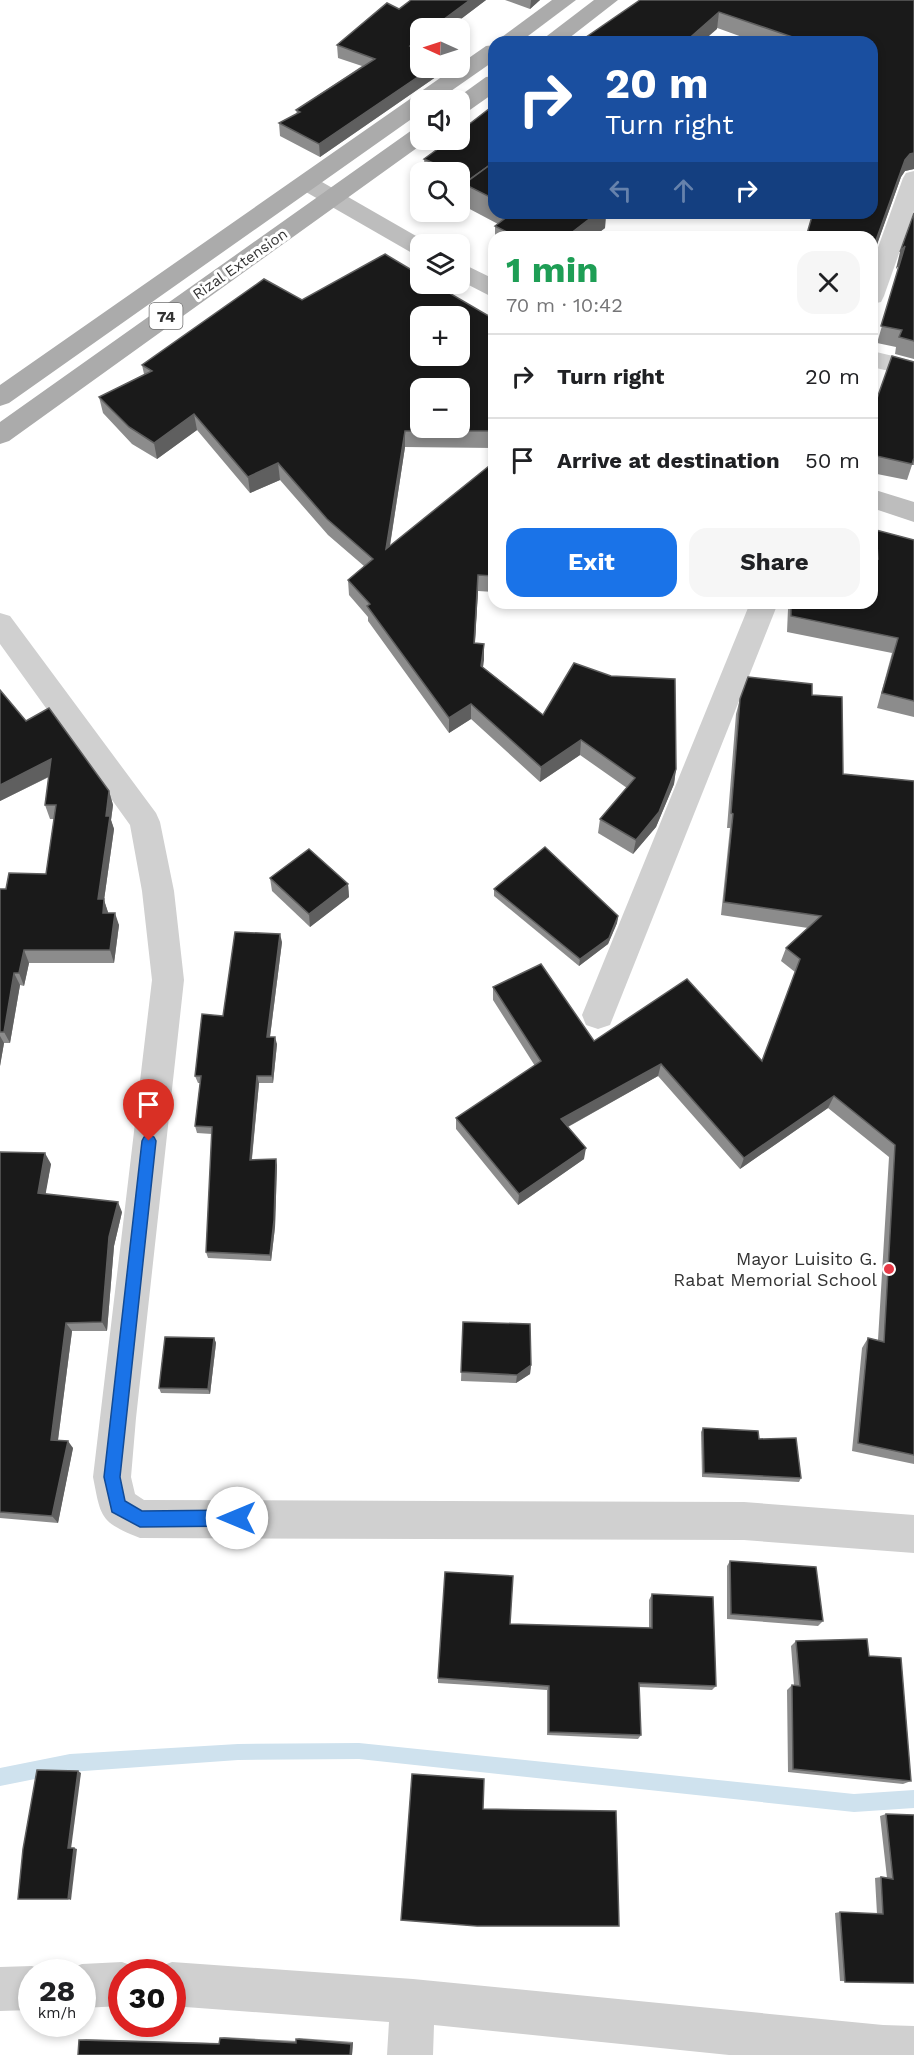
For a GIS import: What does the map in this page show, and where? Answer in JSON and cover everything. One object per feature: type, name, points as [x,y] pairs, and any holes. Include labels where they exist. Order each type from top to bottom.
[{"type":"main road","points":[[515,36],[566,0]]},
{"type":"main road","points":[[558,36],[608,0]]},
{"type":"main road","name":"Rizal Extension","points":[[439,90],[488,55]]},
{"type":"main road","points":[[470,99],[488,86]]},
{"type":"main road","name":"Rizal Extension","points":[[0,397],[410,110]]},
{"type":"main road","name":"Rizal Extension","points":[[0,435],[410,142]]},
{"type":"street","points":[[878,278],[914,178]]},
{"type":"street","points":[[307,183],[410,242]]},
{"type":"street","points":[[890,243],[914,248]]},
{"type":"street","points":[[470,276],[488,287]]},
{"type":"street","points":[[878,360],[914,369]]},
{"type":"street","points":[[878,500],[914,512]]},
{"type":"street","points":[[598,1015],[762,609]]},
{"type":"street","points":[[0,623],[145,822],[158,891],[168,980],[117,1418],[112,1477],[118,1506],[140,1519],[744,1521],[914,1534]]},
{"type":"street","points":[[186,1985],[413,2001],[883,2048],[914,2049]]},
{"type":"street","points":[[0,1989],[18,1988]]},
{"type":"street","points":[[410,2055],[413,2001]]},
{"type":"building","points":[[411,0],[470,0],[446,18],[410,18],[410,78],[416,78],[319,144],[279,123],[300,112],[296,110],[375,59],[337,45],[387,3],[399,9]]},
{"type":"building","points":[[640,0],[914,0],[914,153],[905,160],[878,235],[878,231],[808,231],[811,219],[878,219],[878,36],[789,36],[719,12],[692,36],[588,36]]},
{"type":"building","points":[[488,110],[488,166],[470,179],[470,162],[431,162],[424,159],[436,150],[470,150],[470,124]]},
{"type":"building","points":[[488,166],[488,196],[470,187],[470,180]]},
{"type":"building","points":[[914,213],[914,341],[899,337],[902,330],[881,326],[905,246],[900,252]]},
{"type":"building","points":[[504,219],[589,219],[574,231],[505,231],[495,226]]},
{"type":"building","points":[[385,254],[410,269],[410,294],[451,294],[488,316],[488,431],[470,431],[470,378],[410,378],[410,431],[405,431],[386,549],[488,467],[488,576],[478,575],[474,643],[484,644],[481,666],[543,715],[574,663],[611,676],[675,679],[676,769],[659,812],[636,840],[600,819],[635,778],[581,740],[541,767],[471,704],[449,718],[367,606],[370,604],[348,580],[373,559],[327,519],[278,463],[248,477],[194,414],[154,443],[129,427],[99,397],[152,371],[142,365],[264,279],[302,300]]},
{"type":"building","points":[[892,356],[914,362],[914,458],[912,464],[878,456],[878,396]]},
{"type":"building","points":[[878,531],[914,540],[914,701],[882,693],[898,638],[791,616],[791,609],[878,609]]},
{"type":"building","points":[[748,677],[812,684],[812,695],[842,697],[843,774],[914,781],[914,1455],[858,1443],[868,1338],[884,1342],[895,1145],[834,1096],[744,1158],[661,1064],[561,1119],[586,1148],[519,1194],[456,1118],[541,1061],[493,987],[541,964],[594,1041],[687,979],[762,1061],[800,959],[786,948],[821,916],[724,902],[733,814],[731,813],[740,699]]},
{"type":"building","points":[[0,690],[26,721],[49,708],[109,791],[106,816],[110,816],[98,899],[104,899],[103,913],[115,913],[110,950],[24,950],[19,973],[14,973],[4,1032],[0,1032],[0,889],[6,889],[9,873],[46,874],[56,805],[45,805],[51,759],[0,785]]},
{"type":"building","points":[[545,847],[618,916],[609,938],[580,959],[494,889]]},
{"type":"building","points":[[309,849],[348,884],[309,914],[270,878]]},
{"type":"building","points":[[235,932],[280,934],[267,1037],[275,1037],[272,1076],[257,1076],[250,1160],[276,1159],[274,1220],[270,1255],[206,1252],[212,1127],[195,1126],[201,1076],[195,1076],[202,1014],[223,1016]]},
{"type":"building","points":[[0,1152],[45,1153],[38,1193],[118,1202],[109,1237],[102,1322],[66,1323],[51,1440],[68,1441],[52,1516],[0,1512]]},
{"type":"building","points":[[463,1322],[530,1324],[531,1365],[517,1375],[461,1372]]},
{"type":"building","points":[[165,1337],[214,1338],[208,1389],[159,1388]]},
{"type":"building","points":[[703,1428],[758,1431],[759,1439],[796,1438],[801,1478],[704,1473]]},
{"type":"building","points":[[730,1561],[816,1567],[823,1621],[731,1614]]},
{"type":"building","points":[[445,1572],[513,1576],[510,1624],[652,1628],[652,1594],[713,1597],[716,1686],[639,1683],[641,1735],[549,1732],[549,1686],[438,1678]]},
{"type":"building","points":[[867,1639],[869,1656],[901,1658],[911,1781],[793,1769],[792,1685],[800,1686],[796,1641]]},
{"type":"building","points":[[37,1770],[78,1771],[68,1848],[74,1848],[68,1899],[18,1899],[23,1849]]},
{"type":"building","points":[[412,1774],[484,1779],[483,1809],[616,1811],[619,1926],[477,1926],[401,1920]]},
{"type":"building","points":[[886,1814],[914,1815],[914,1983],[845,1982],[840,1912],[883,1914],[881,1877],[893,1879]]},
{"type":"building","points":[[220,2038],[296,2043],[296,2039],[351,2044],[350,2055],[78,2055],[79,2040],[219,2044]]},
{"type":"waterway","points":[[0,1777],[70,1763],[238,1752],[359,1751],[854,1803],[914,1799]]},
{"type":"place","name":"Mayor Luisito G. Rabat Memorial School","points":[[889,1269]]},
{"type":"route","points":[[149,1141],[117,1418],[112,1477],[118,1506],[140,1519],[237,1518]]}]
